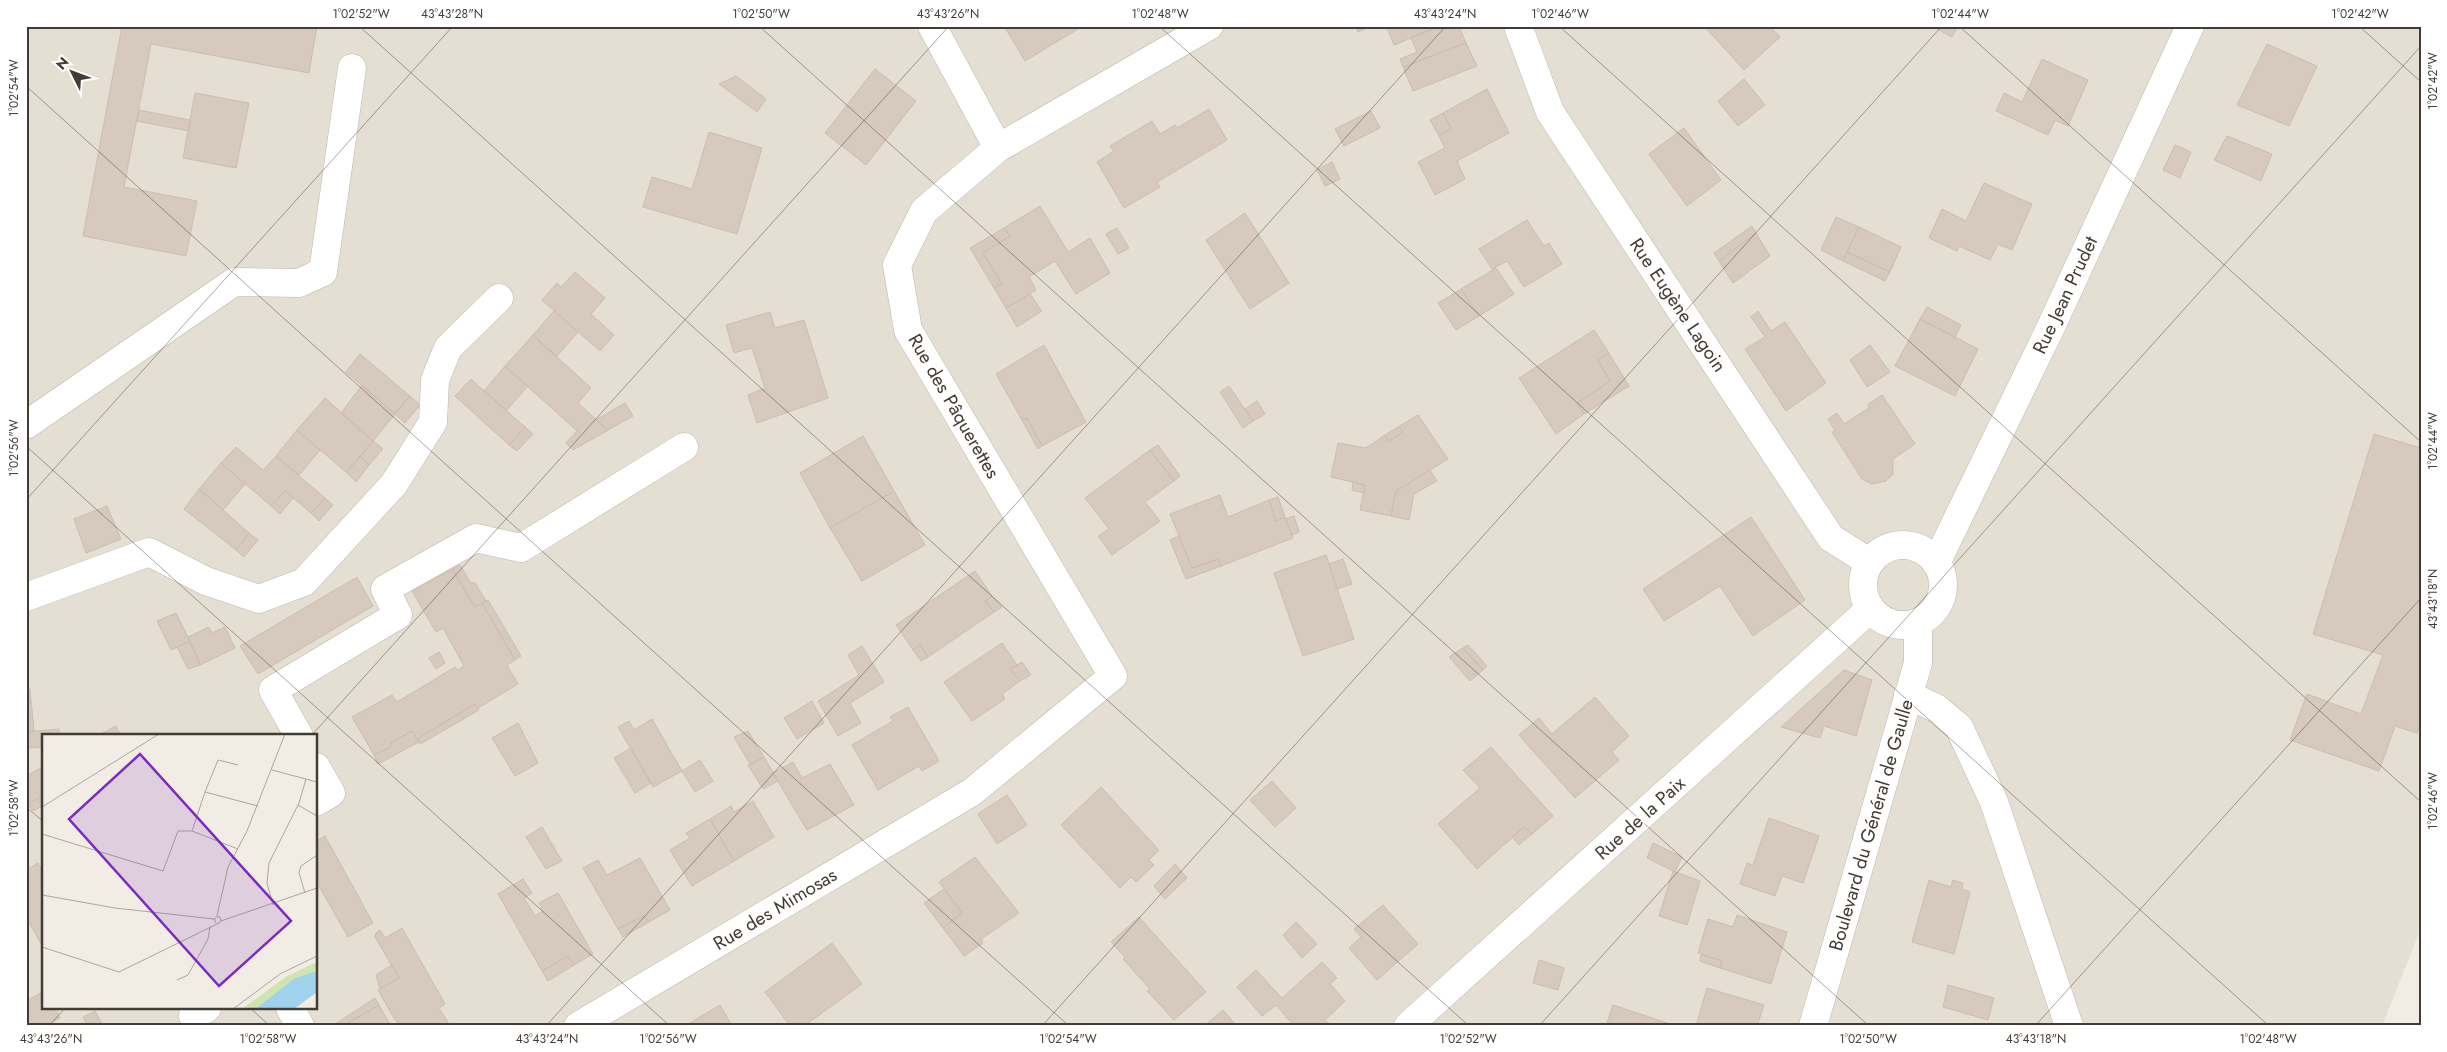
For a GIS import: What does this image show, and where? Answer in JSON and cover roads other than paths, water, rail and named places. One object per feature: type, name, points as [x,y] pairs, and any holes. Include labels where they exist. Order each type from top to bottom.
[{"type":"street","points":[[932,26],[998,148]]},
{"type":"street","name":"Rue des Pâquerettes","points":[[972,792],[1113,676],[908,330],[897,265],[924,211],[998,148],[1209,26]]},
{"type":"street","name":"Rue Eugène Lagoin","points":[[1518,26],[1550,112],[1831,538],[1869,562]]},
{"type":"street","name":"Rue Jean Prudet","points":[[1936,562],[2049,331],[2185,28]]},
{"type":"street","points":[[26,425],[234,282],[299,283],[323,272],[352,68]]},
{"type":"street","points":[[26,597],[149,552],[206,582],[259,599],[304,582],[394,484],[432,422],[435,380],[448,348],[499,298]]},
{"type":"street","points":[[298,734],[273,690],[398,615],[385,590],[476,538],[520,548],[684,447]]},
{"type":"street","points":[[1897,544],[1913,545],[1928,553],[1936,562],[1943,582],[1941,598],[1932,613],[1918,622],[1905,626],[1891,624],[1879,618],[1870,609],[1863,594],[1862,577],[1869,562],[1880,550],[1897,544]]},
{"type":"street","name":"Rue de la Paix","points":[[1408,1026],[1870,609]]},
{"type":"street","name":"Boulevard du Général de Gaulle","points":[[1813,1026],[1918,663],[1918,622]]},
{"type":"street","points":[[1908,695],[1936,708],[1959,727],[1994,802],[2069,1026]]},
{"type":"street","points":[[318,770],[331,793],[318,801]]},
{"type":"street","name":"Rue des Mimosas","points":[[578,1026],[972,792]]},
{"type":"street","points":[[291,1010],[300,1026]]}]
